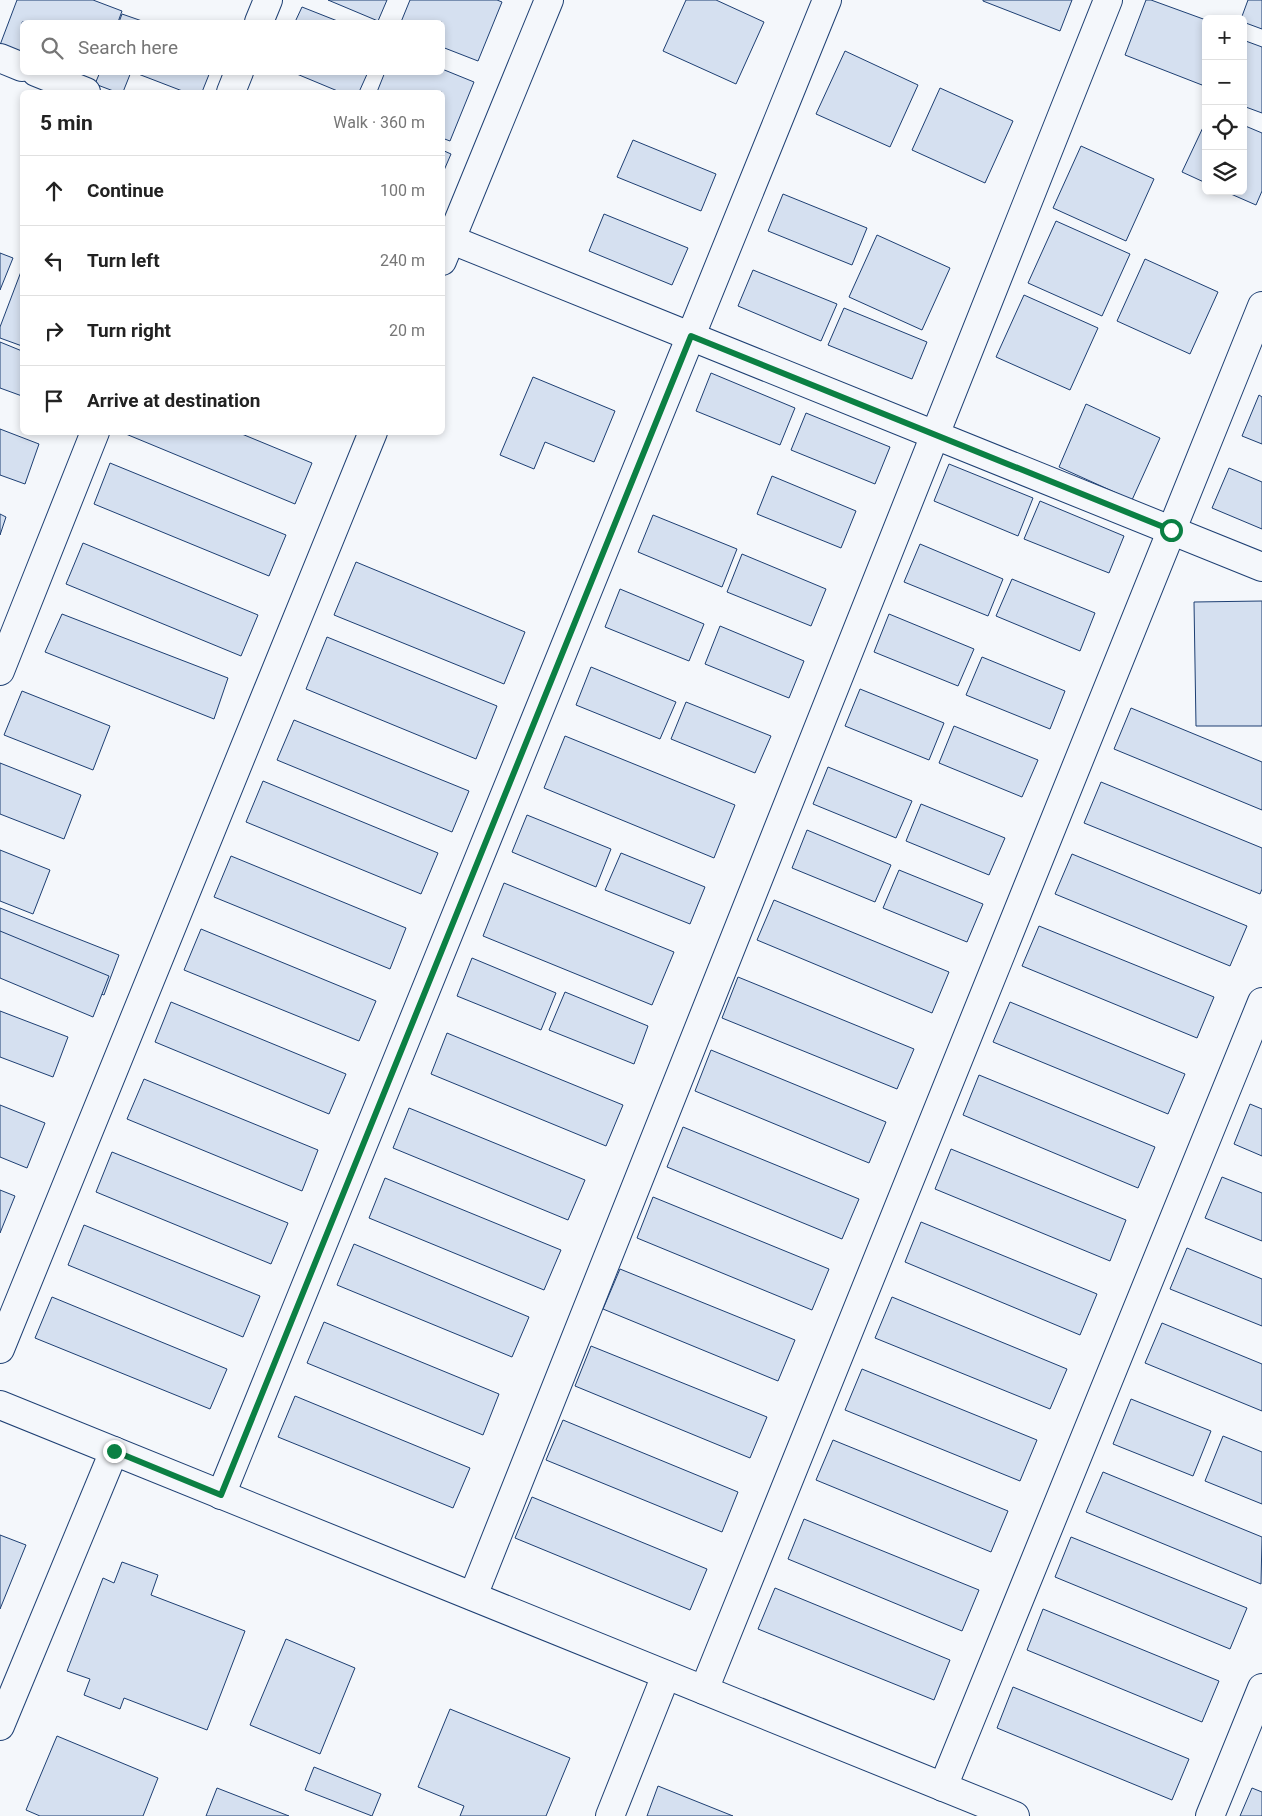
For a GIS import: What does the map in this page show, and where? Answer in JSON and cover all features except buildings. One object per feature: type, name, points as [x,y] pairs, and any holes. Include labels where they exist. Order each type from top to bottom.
[{"type":"street","points":[[260,20],[268,0]]},
{"type":"street","points":[[549,0],[445,246],[691,336],[1262,567]]},
{"type":"street","points":[[221,1495],[827,0]]},
{"type":"street","points":[[473,1596],[1108,0]]},
{"type":"street","points":[[0,58],[20,66]]},
{"type":"street","points":[[44,75],[81,90]]},
{"type":"street","points":[[232,90],[238,75]]},
{"type":"street","points":[[704,1690],[1262,306]]},
{"type":"street","points":[[0,671],[94,435]]},
{"type":"street","points":[[0,1349],[372,435]]},
{"type":"street","points":[[943,1787],[1262,1002]]},
{"type":"street","points":[[0,1405],[1015,1816]]},
{"type":"street","points":[[0,1726],[114,1451]]},
{"type":"street","points":[[610,1816],[666,1675]]},
{"type":"street","points":[[1210,1816],[1262,1688]]},
{"type":"route","points":[[114,1451],[221,1495],[691,336],[1171,530]]}]
